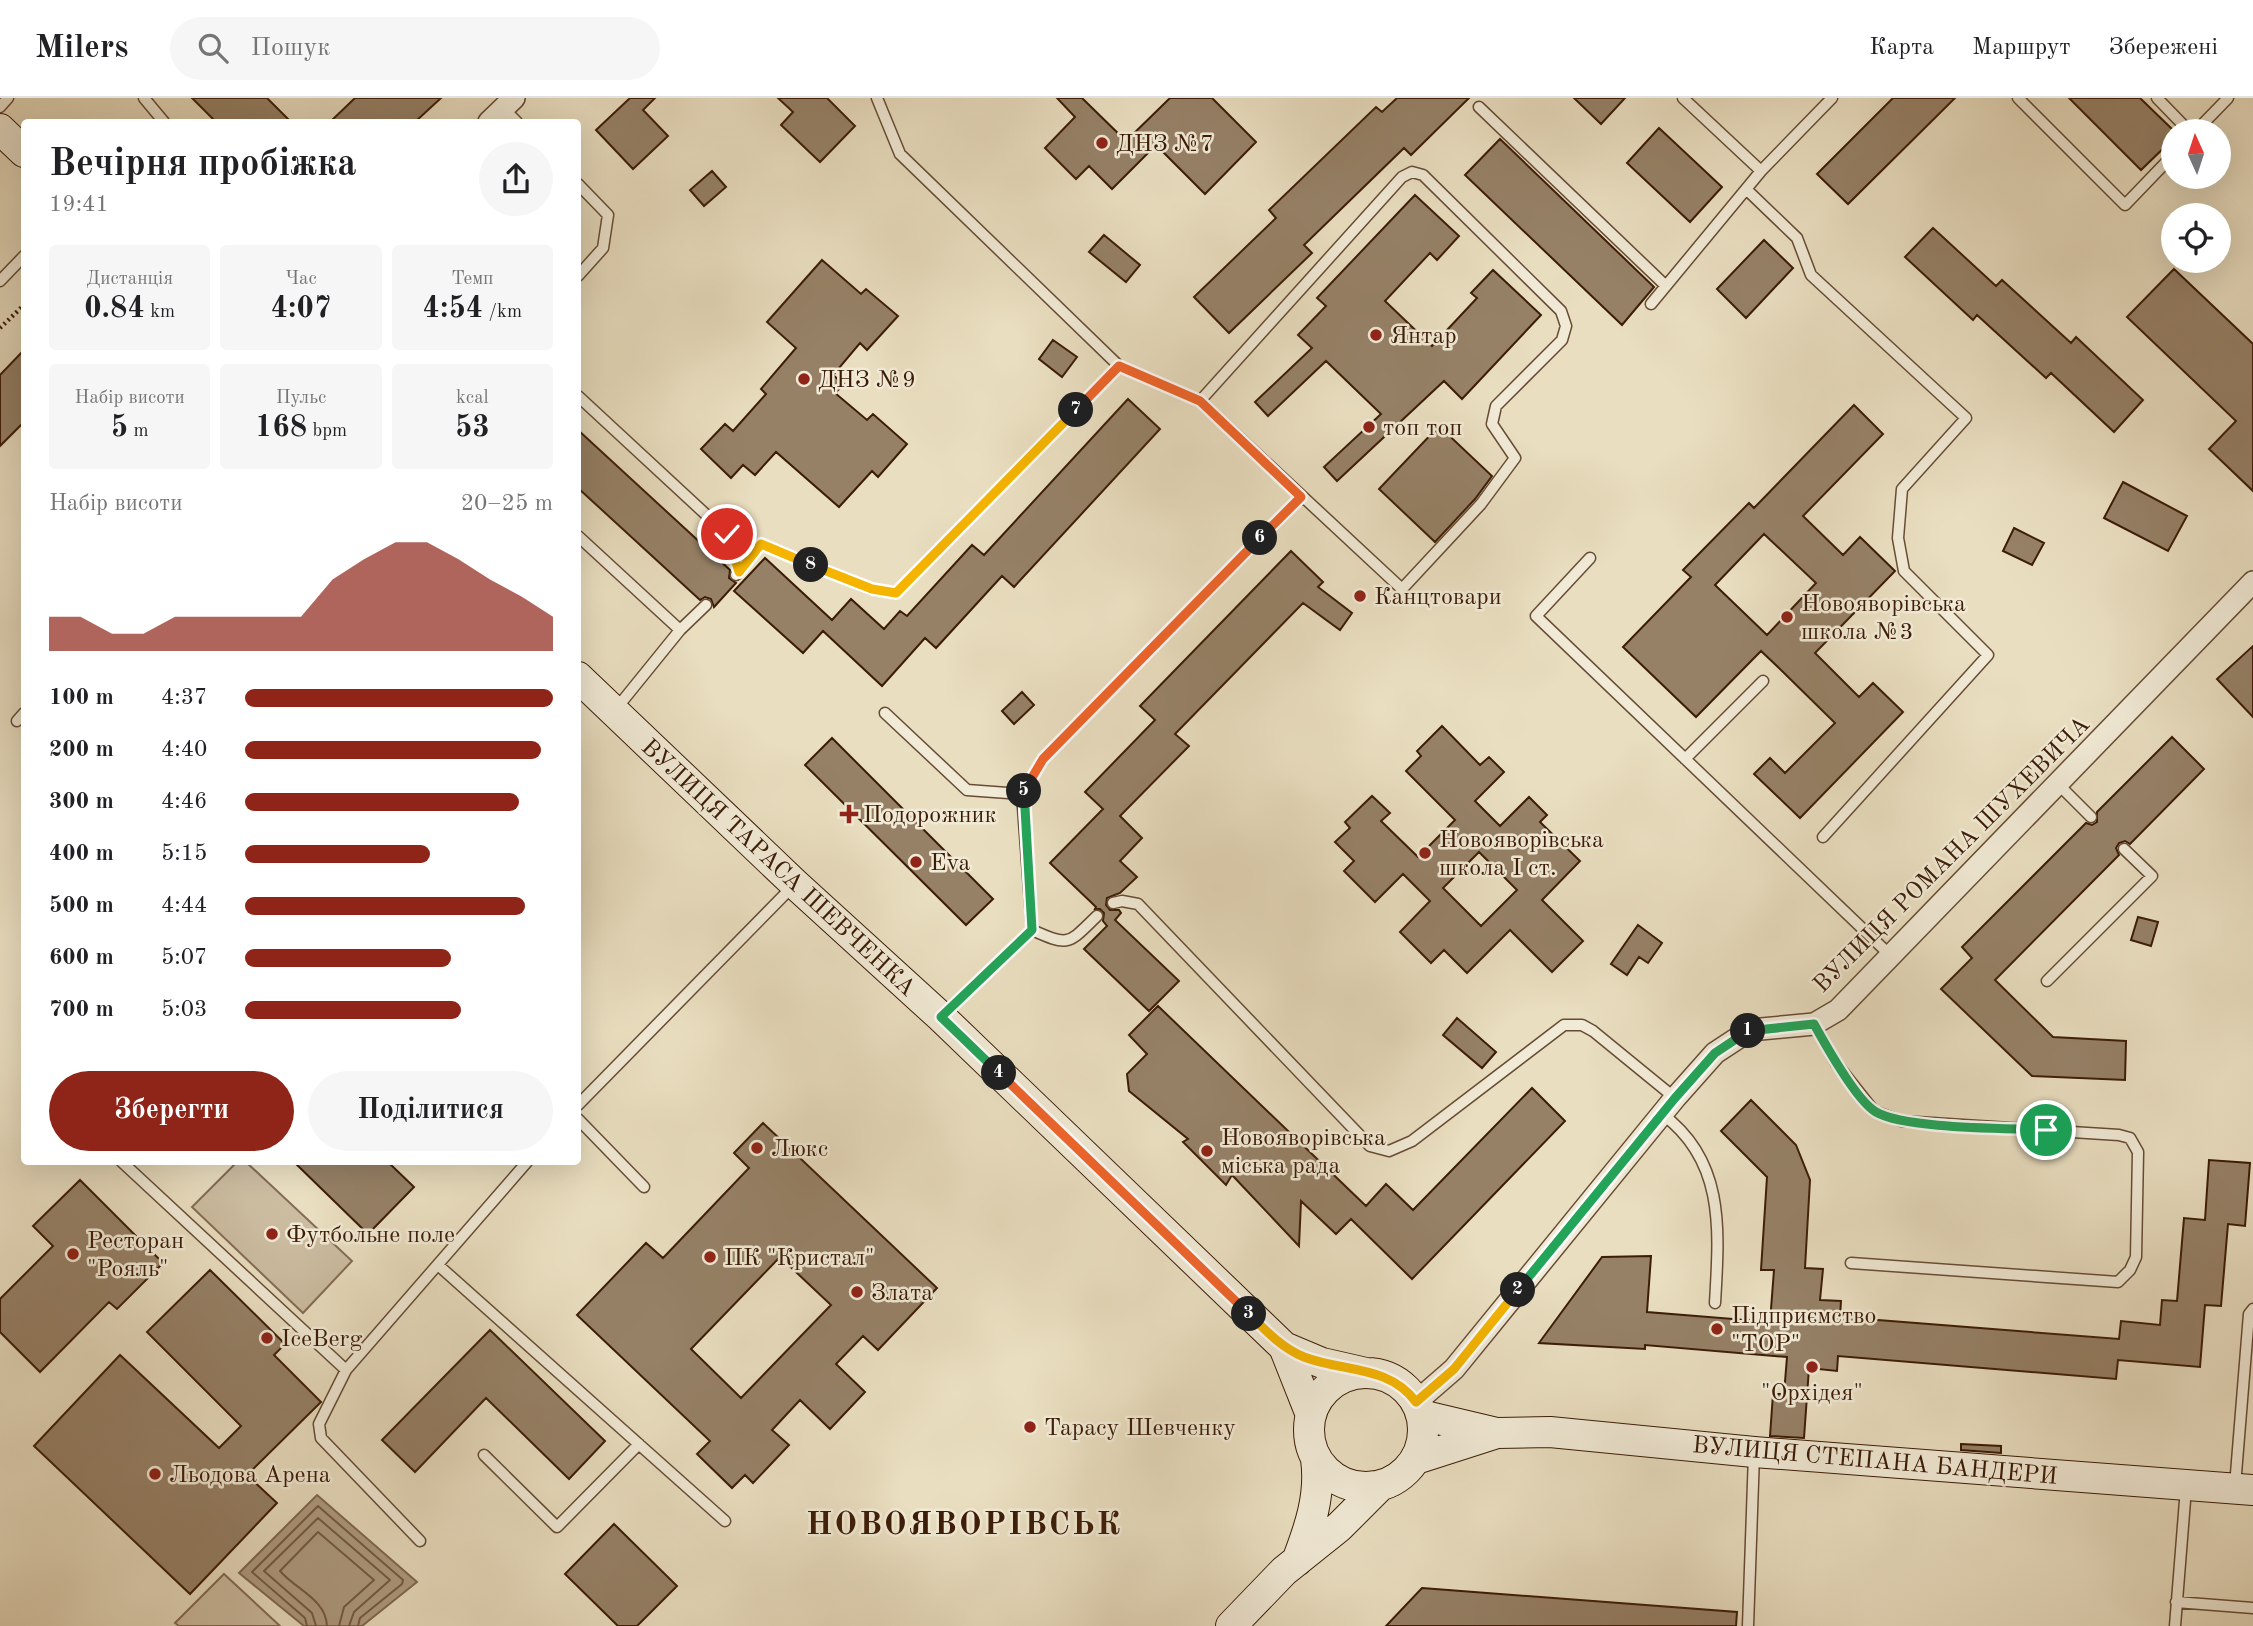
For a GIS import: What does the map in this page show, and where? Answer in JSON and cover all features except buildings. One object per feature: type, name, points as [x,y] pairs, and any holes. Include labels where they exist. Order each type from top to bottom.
[{"type":"street","points":[[0,129],[21,149]]},
{"type":"street","name":"ВУЛИЦЯ РОМАНА ШУХЕВИЧА","points":[[1419,1408],[1454,1369],[1668,1106],[1715,1053],[1750,1030],[1814,1024],[1838,1010],[2251,590]]},
{"type":"street","name":"ВУЛИЦЯ ТАРАСА ШЕВЧЕНКА","points":[[581,680],[795,884],[941,1017],[1284,1347],[1322,1363],[1366,1373]]},
{"type":"street","name":"ВУЛИЦЯ ТАРАСА ШЕВЧЕНКА","points":[[1284,1347],[1311,1415]]},
{"type":"street","points":[[1231,1626],[1296,1561],[1339,1527],[1381,1485],[1406,1471],[1416,1459],[1423,1430],[1419,1408],[1407,1390],[1395,1381],[1366,1373],[1338,1380],[1326,1389],[1311,1415],[1309,1430],[1316,1459],[1317,1496],[1296,1561]]},
{"type":"street","name":"ВУЛИЦЯ СТЕПАНА БАНДЕРИ","points":[[1419,1408],[1497,1433],[1550,1433],[2244,1489]]},
{"type":"street","name":"ВУЛИЦЯ СТЕПАНА БАНДЕРИ","points":[[1416,1459],[1497,1433]]},
{"type":"street","points":[[1316,1459],[1337,1480],[1351,1485],[1381,1485]]},
{"type":"lane","points":[[0,107],[8,98]]},
{"type":"lane","points":[[144,98],[162,119]]},
{"type":"lane","points":[[877,98],[900,154],[1119,366],[1200,401],[1402,589],[1481,504],[1515,458],[1492,424],[1496,406],[1562,340],[1566,326],[1561,311],[1423,175],[1412,172],[1402,177],[1200,401]]},
{"type":"lane","points":[[1684,98],[1761,171]]},
{"type":"lane","points":[[1651,304],[1761,171],[1832,98]]},
{"type":"lane","points":[[2018,98],[2125,205],[2161,168]]},
{"type":"lane","points":[[2157,98],[2177,119]]},
{"type":"lane","points":[[2208,119],[2228,98]]},
{"type":"lane","points":[[1479,107],[1666,286]]},
{"type":"lane","points":[[581,187],[608,215],[603,248],[581,273]]},
{"type":"lane","points":[[1746,189],[1797,238],[1811,275],[1966,418],[1902,489],[1898,538],[1904,571],[1988,655],[1823,837]]},
{"type":"lane","points":[[0,281],[21,260]]},
{"type":"lane","points":[[581,399],[727,534],[737,574],[761,544],[872,589],[896,593],[1119,366]]},
{"type":"lane","points":[[1032,930],[1022,794],[1043,759],[1301,497]]},
{"type":"lane","points":[[581,539],[680,631]]},
{"type":"lane","points":[[1590,558],[1535,616],[1891,956]]},
{"type":"lane","points":[[614,712],[680,631],[706,605]]},
{"type":"lane","points":[[1685,759],[1763,681]]},
{"type":"lane","points":[[885,713],[967,790],[1022,794]]},
{"type":"lane","points":[[2058,784],[2091,817]]},
{"type":"lane","points":[[2047,981],[2152,876],[2124,849]]},
{"type":"lane","points":[[581,1102],[795,884]]},
{"type":"lane","points":[[1113,904],[1122,901],[1138,904],[1370,1146],[1389,1151],[1412,1141],[1564,1026],[1582,1025],[1594,1031],[1668,1106],[1674,1123],[1698,1153],[1717,1203],[1715,1303]]},
{"type":"lane","points":[[1032,930],[1059,942],[1073,939],[1097,916]]},
{"type":"lane","points":[[941,1017],[1032,930]]},
{"type":"lane","points":[[1814,1024],[1836,1063],[1874,1111],[1901,1121],[2119,1135],[2130,1138],[2138,1152],[2136,1257],[2130,1270],[2118,1282],[1851,1263]]},
{"type":"lane","points":[[581,1122],[644,1187]]},
{"type":"lane","points":[[125,1165],[346,1370]]},
{"type":"lane","points":[[420,1541],[321,1438],[319,1424],[324,1409],[346,1370],[524,1165]]},
{"type":"lane","points":[[438,1265],[725,1521]]},
{"type":"lane","points":[[2244,1489],[2249,1314],[2253,1309]]},
{"type":"lane","points":[[484,1455],[557,1527],[639,1444]]},
{"type":"lane","points":[[1748,1626],[1754,1451]]},
{"type":"lane","points":[[2175,1626],[2186,1485]]},
{"type":"lane","points":[[2176,1602],[2253,1608]]},
{"type":"path","points":[[0,328],[21,308]]},
{"type":"shaded area","name":"Футбольне поле","points":[[234,1165],[249,1165],[352,1261],[303,1313],[192,1207]]},
{"type":"shaded area","points":[[224,1574],[280,1626],[179,1626],[175,1623]]},
{"type":"water","points":[[317,1495],[417,1582],[362,1626],[304,1626],[239,1573]]},
{"type":"place","name":"ДНЗ №7","points":[[1102,143]]},
{"type":"place","name":"Янтар","points":[[1376,335]]},
{"type":"place","name":"ДНЗ №9","points":[[804,379]]},
{"type":"place","name":"топ топ","points":[[1369,427]]},
{"type":"place","name":"Канцтовари","points":[[1360,596]]},
{"type":"place","name":"Новояворівська школа №3","points":[[1787,617]]},
{"type":"place","name":"Подорожник","points":[[849,814]]},
{"type":"place","name":"Новояворівська школа І ст.","points":[[1425,853]]},
{"type":"place","name":"Eva","points":[[916,862]]},
{"type":"place","name":"Люкс","points":[[757,1148]]},
{"type":"place","name":"Новояворівська міська рада","points":[[1207,1151]]},
{"type":"place","name":"Футбольне поле","points":[[272,1234]]},
{"type":"place","name":"Ресторан \"Рояль\"","points":[[73,1254]]},
{"type":"place","name":"ПК \"Кристал\"","points":[[710,1257]]},
{"type":"place","name":"Злата","points":[[857,1292]]},
{"type":"place","name":"Підприємство \"ТОР\"","points":[[1717,1329]]},
{"type":"place","name":"IceBerg","points":[[267,1338]]},
{"type":"place","name":"\"Орхідея\"","points":[[1812,1367]]},
{"type":"place","name":"Тарасу Шевченку","points":[[1030,1427]]},
{"type":"place","name":"Льодова Арена","points":[[155,1474]]},
{"type":"district","name":"НОВОЯВОРІВСЬК","points":[[964,1523]]},
{"type":"route","points":[[727,534],[739,572],[761,544],[872,589],[896,593],[1119,366],[1200,401],[1301,497],[1043,759],[1022,794],[1032,930],[941,1017],[1262,1327],[1284,1347],[1303,1357],[1381,1375],[1407,1390],[1416,1402],[1454,1369],[1675,1098],[1715,1053],[1750,1030],[1814,1024],[1836,1063],[1874,1111],[1901,1121],[2046,1130]]}]
